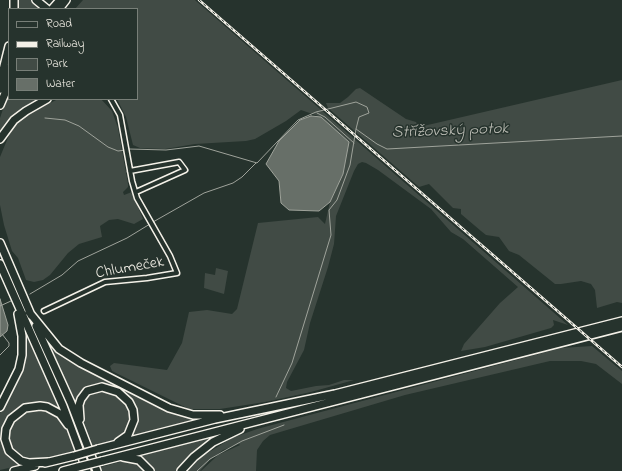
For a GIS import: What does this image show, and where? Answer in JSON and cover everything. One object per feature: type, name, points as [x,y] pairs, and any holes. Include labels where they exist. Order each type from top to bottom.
[{"type":"highway","points":[[36,0],[46,8]]},
{"type":"highway","points":[[57,6],[66,0]]},
{"type":"highway","points":[[0,82],[8,50]]},
{"type":"highway","points":[[0,89],[8,71]]},
{"type":"highway","points":[[0,105],[8,86]]},
{"type":"highway","points":[[0,139],[14,120],[26,110],[45,100]]},
{"type":"highway","points":[[0,243],[83,433],[97,471]]},
{"type":"highway","points":[[0,264],[63,406],[88,471]]},
{"type":"highway","points":[[1,404],[19,369],[23,346],[19,318],[8,283]]},
{"type":"highway","points":[[30,312],[53,343],[68,356],[169,408],[193,415],[208,415],[268,408]]},
{"type":"highway","points":[[14,471],[268,408],[335,394],[622,320]]},
{"type":"highway","points":[[63,471],[622,327]]},
{"type":"highway","points":[[83,433],[79,405],[88,391],[96,388],[108,388],[118,392],[126,399],[134,415],[131,430],[119,441],[98,450]]},
{"type":"highway","points":[[48,462],[29,463],[21,461],[9,451],[5,438],[6,430],[11,419],[18,411],[31,406],[47,407],[60,414],[75,437]]},
{"type":"highway","points":[[181,471],[194,457],[213,442],[259,421]]},
{"type":"highway","points":[[119,457],[139,460],[150,471]]},
{"type":"street","points":[[112,100],[120,115],[130,171],[136,192],[185,170],[179,162],[130,171]]},
{"type":"street","name":"Chlumeček","points":[[44,312],[105,282],[147,278],[176,273],[166,248],[136,192]]},
{"type":"green space","points":[[17,0],[31,0],[41,8],[17,8]]},
{"type":"green space","points":[[83,0],[195,0],[568,325],[553,320],[554,325],[551,328],[485,347],[461,351],[464,344],[500,303],[518,287],[463,239],[451,232],[431,209],[378,170],[362,162],[358,164],[354,171],[336,216],[334,244],[310,323],[304,350],[287,382],[286,388],[291,391],[329,385],[344,380],[354,380],[311,392],[265,402],[220,409],[189,409],[112,371],[110,366],[114,363],[167,370],[182,343],[189,312],[207,310],[232,314],[237,309],[258,223],[318,217],[325,224],[330,202],[343,174],[321,117],[301,110],[286,121],[255,139],[246,141],[195,144],[165,149],[140,148],[133,145],[126,117],[118,100],[138,100],[138,8],[76,8]]},
{"type":"green space","points":[[622,80],[622,303],[617,302],[597,308],[595,290],[591,284],[581,281],[555,284],[519,255],[509,251],[499,237],[486,235],[461,214],[461,209],[453,208],[429,184],[419,187],[328,108],[326,103],[340,103],[356,89],[360,88],[406,119],[416,122],[419,127]]},
{"type":"green space","points":[[8,94],[8,100],[37,100],[9,119],[0,132],[0,118]]},
{"type":"green space","points":[[56,100],[102,100],[112,111],[118,128],[128,184],[128,187],[123,192],[124,195],[132,192],[143,219],[134,224],[118,219],[109,220],[100,226],[102,237],[79,244],[68,253],[50,275],[43,280],[34,282],[26,280],[18,258],[12,251],[0,205],[0,157],[12,128],[23,117]]},
{"type":"green space","points":[[216,268],[228,271],[224,294],[204,288],[205,273],[215,275]]},
{"type":"green space","points":[[26,331],[62,412],[48,404],[41,402],[31,403],[16,409],[8,417],[2,439],[6,453],[22,465],[0,470],[0,413],[25,352]]},
{"type":"green space","points":[[47,341],[75,363],[157,405],[201,419],[129,437],[134,431],[137,420],[136,409],[128,397],[114,386],[96,384],[86,389],[75,405]]},
{"type":"green space","points":[[592,346],[622,371],[622,384],[596,364],[581,361],[550,361],[405,395],[270,435],[263,441],[257,450],[256,471],[201,471],[218,455],[240,445],[239,444],[223,450],[210,460],[200,471],[188,471],[201,457],[232,438],[257,429],[561,348]]},
{"type":"green space","points":[[107,389],[125,400],[132,415],[130,429],[118,439],[93,446],[82,417],[81,405],[89,393]]},
{"type":"green space","points":[[32,408],[53,411],[66,425],[76,451],[38,461],[29,461],[15,455],[8,444],[8,430],[12,420]]},
{"type":"green space","points":[[225,433],[186,462],[178,471],[154,471],[150,464],[141,458],[140,455]]},
{"type":"green space","points":[[127,460],[137,462],[149,471],[102,471],[101,467]]},
{"type":"water","points":[[311,116],[321,117],[349,142],[343,174],[330,202],[319,211],[289,210],[281,203],[279,181],[266,164],[279,141],[300,120]]},
{"type":"water","points":[[0,299],[8,325],[7,331],[0,337]]},
{"type":"waterway","name":"Střížovský potok","points":[[129,149],[166,150],[199,146],[257,163],[298,120],[316,112],[356,102],[367,107],[369,113],[359,117],[356,129],[377,144],[387,149],[622,136]]},
{"type":"waterway","points":[[317,113],[325,117],[354,143]]},
{"type":"waterway","name":"Střížovský potok","points":[[45,118],[65,120],[79,126],[108,147],[118,151],[126,150]]},
{"type":"waterway","points":[[276,397],[292,363],[331,235],[329,210],[337,200],[350,165],[356,129]]},
{"type":"waterway","points":[[153,222],[204,193],[233,183],[242,177],[256,163]]},
{"type":"waterway","points":[[30,294],[62,275],[78,261],[127,238],[150,224]]},
{"type":"waterway","points":[[0,306],[11,301]]},
{"type":"waterway","points":[[0,355],[9,346],[9,343],[2,334]]},
{"type":"waterway","points":[[197,471],[210,459],[242,441],[284,425]]},
{"type":"railway","points":[[199,0],[622,367]]}]
